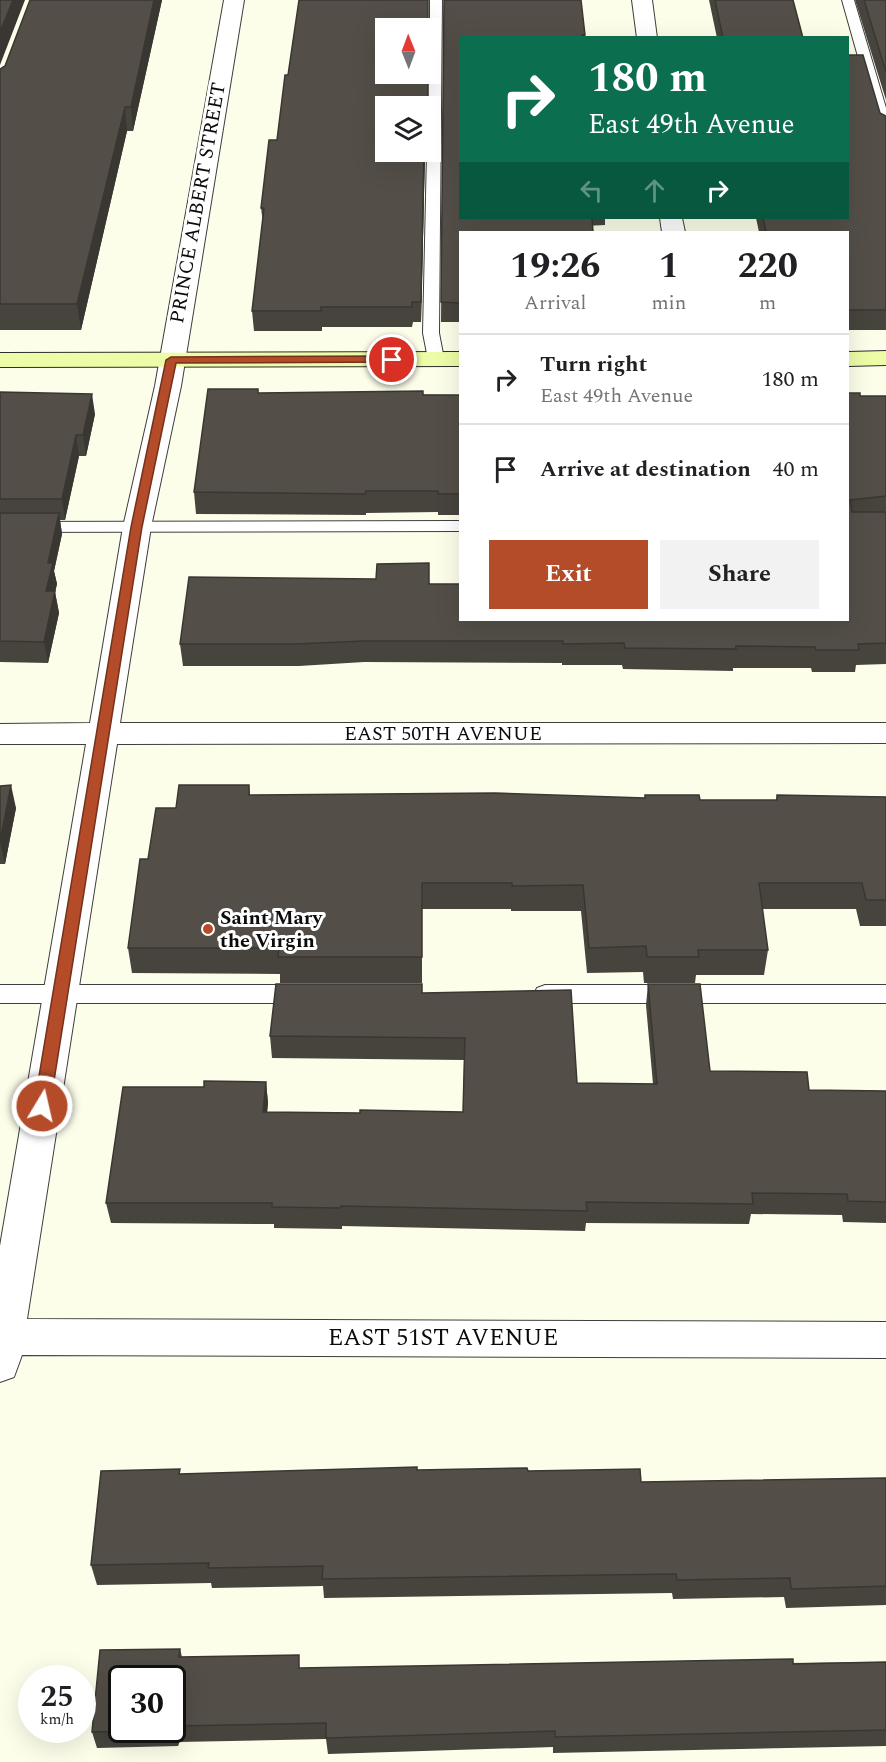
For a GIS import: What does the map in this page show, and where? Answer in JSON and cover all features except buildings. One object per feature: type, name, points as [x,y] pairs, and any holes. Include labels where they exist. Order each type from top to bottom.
[{"type":"street","name":"PRINCE ALBERT STREET","points":[[2,1346],[137,527],[171,360],[234,0]]},
{"type":"street","points":[[642,0],[647,36]]},
{"type":"street","points":[[849,358],[886,358]]},
{"type":"street","points":[[0,360],[448,359]]},
{"type":"street","name":"EAST 50TH AVENUE","points":[[0,734],[886,733]]},
{"type":"street","name":"EAST 51ST AVENUE","points":[[2,1346],[886,1340]]},
{"type":"lane","points":[[436,0],[431,333],[448,359]]},
{"type":"lane","points":[[848,0],[886,130]]},
{"type":"lane","points":[[0,526],[459,526]]},
{"type":"lane","points":[[0,994],[322,994]]},
{"type":"lane","points":[[526,994],[886,994]]},
{"type":"place","name":"Saint Mary the Virgin","points":[[208,929]]},
{"type":"route","points":[[42,1106],[137,527],[168,386],[171,360],[392,360]]}]
